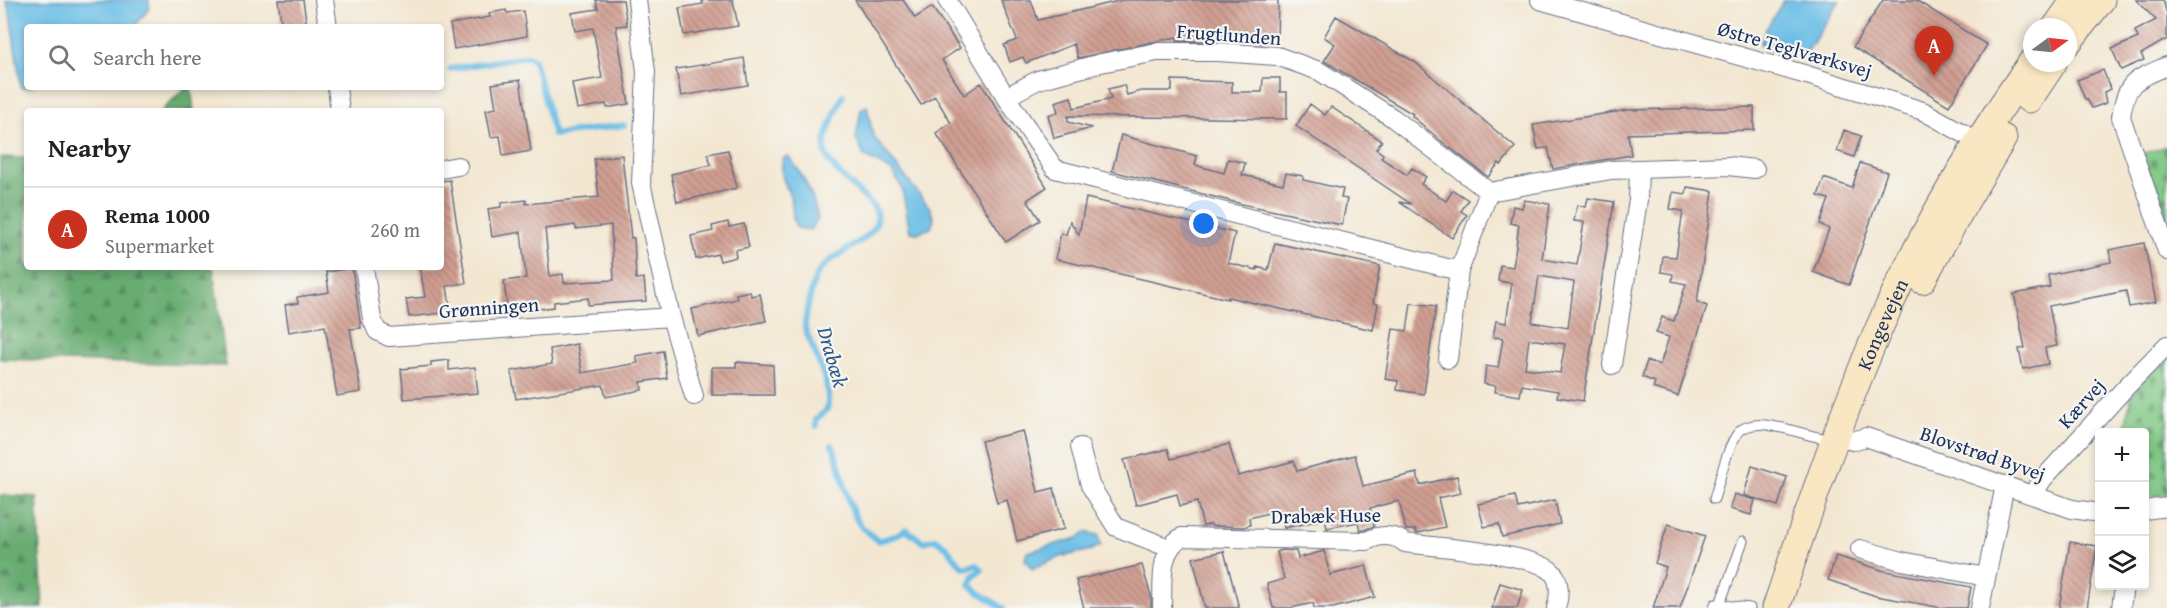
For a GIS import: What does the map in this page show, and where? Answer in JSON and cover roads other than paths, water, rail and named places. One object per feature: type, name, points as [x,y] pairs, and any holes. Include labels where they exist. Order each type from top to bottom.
[{"type":"main road","points":[[2062,18],[2075,0]]},
{"type":"main road","points":[[2077,31],[2101,0]]},
{"type":"main road","name":"Kongevejen","points":[[1776,608],[1843,440],[1987,146],[2027,72]]},
{"type":"main road","name":"Kongevejen","points":[[1987,146],[2046,72]]},
{"type":"main road","name":"Kongevejen","points":[[1796,608],[1843,440]]},
{"type":"street","points":[[328,0],[328,24]]},
{"type":"street","points":[[637,0],[646,72],[641,183],[671,317],[694,396]]},
{"type":"street","points":[[947,0],[1006,97],[1055,170],[1459,271]]},
{"type":"street","name":"Østre Teglværksvej","points":[[1539,0],[1807,75],[1923,111],[1987,146]]},
{"type":"street","name":"Frugtlunden","points":[[1006,97],[1038,80],[1101,63],[1157,52],[1218,52],[1276,56],[1328,76],[1393,118],[1489,192]]},
{"type":"street","points":[[2167,66],[2137,79],[2124,96],[2121,117],[2167,250]]},
{"type":"street","points":[[337,90],[340,108]]},
{"type":"street","points":[[1448,359],[1459,271],[1489,192],[1611,170],[1728,166],[1755,169]]},
{"type":"street","points":[[1612,365],[1638,200],[1639,169]]},
{"type":"street","name":"Grønningen","points":[[364,270],[372,319],[377,331],[389,337],[671,317]]},
{"type":"street","name":"Kærvej","points":[[2033,494],[2125,387],[2167,345]]},
{"type":"street","name":"Blovstrød Byvej","points":[[1843,440],[1866,437],[2072,509],[2095,512]]},
{"type":"street","points":[[1080,447],[1090,485],[1116,527],[1169,548],[1165,556],[1162,608]]},
{"type":"street","points":[[1980,608],[2005,485]]},
{"type":"street","points":[[2149,509],[2167,507]]},
{"type":"street","name":"Drabæk Huse","points":[[1169,548],[1182,537],[1367,541],[1376,536],[1398,537],[1406,543],[1534,562],[1551,570],[1558,584],[1559,600],[1556,608]]},
{"type":"street","points":[[1860,549],[1902,561],[1986,577]]},
{"type":"street","points":[[2121,608],[2123,590]]},
{"type":"lane","points":[[1714,499],[1738,432],[1752,424],[1777,427],[1819,439],[1843,440]]},
{"type":"lane","points":[[1743,541],[1717,606],[1750,608]]},
{"type":"water","points":[[6,0],[149,0],[149,9],[136,24],[24,24],[24,88],[21,88]]},
{"type":"water","points":[[1784,0],[1840,0],[1804,57],[1771,50],[1760,44],[1766,29]]},
{"type":"water","points":[[867,106],[873,136],[930,208],[934,219],[931,228],[917,233],[910,232],[902,188],[892,171],[864,156],[856,139],[861,109]]},
{"type":"water","points":[[788,156],[803,178],[814,202],[818,219],[810,230],[797,228],[794,222],[791,199],[782,173],[783,159]]},
{"type":"water","points":[[1085,532],[1098,535],[1101,545],[1091,550],[1060,557],[1032,569],[1025,560],[1027,552],[1078,538]]},
{"type":"waterway","points":[[450,69],[528,56],[534,60],[554,135],[624,125]]},
{"type":"waterway","name":"Drabæk","points":[[816,426],[816,419],[827,410],[828,393],[805,328],[815,279],[828,262],[869,234],[875,225],[877,216],[873,206],[837,172],[825,152],[828,130],[843,95]]},
{"type":"waterway","name":"Drabæk","points":[[832,445],[851,508],[864,529],[878,541],[895,536],[906,529],[923,542],[935,539],[945,546],[964,568],[976,565],[982,570],[974,575],[970,585],[1003,608]]},
{"type":"place","name":"Rema 1000","points":[[1934,76]]}]
